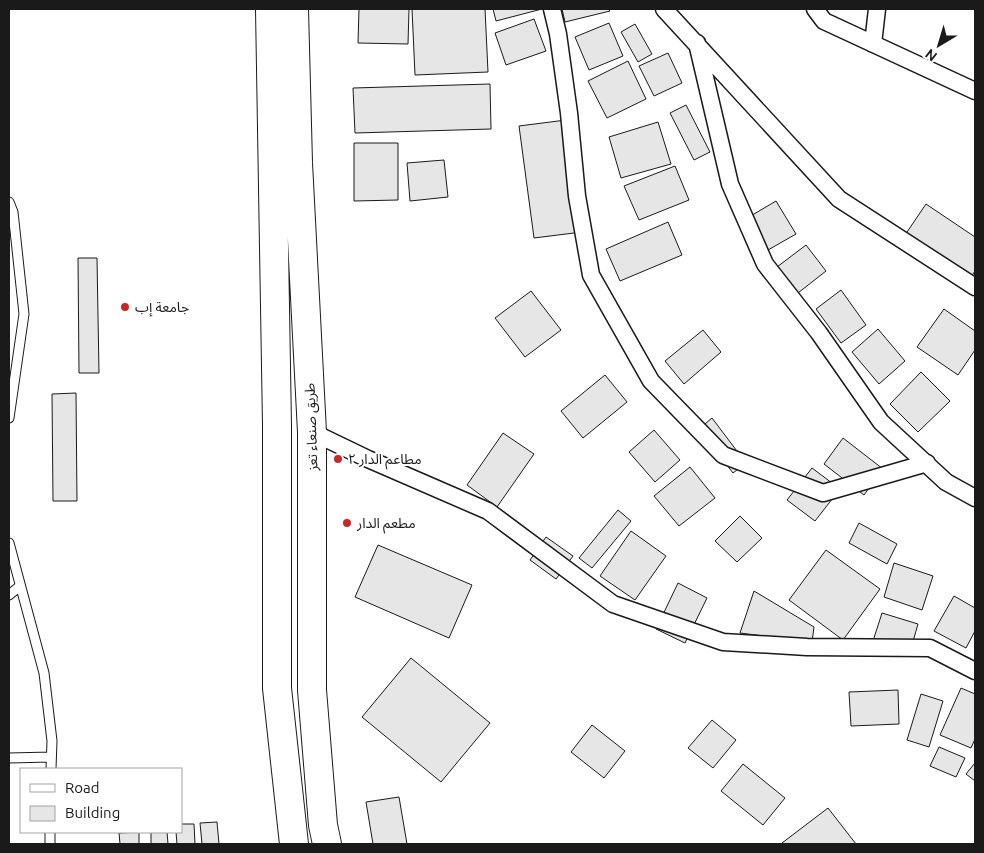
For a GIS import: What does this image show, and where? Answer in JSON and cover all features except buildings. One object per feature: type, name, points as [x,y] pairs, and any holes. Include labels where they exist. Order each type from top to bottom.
[{"type":"highway","points":[[270,9],[278,688],[294,844]]},
{"type":"highway","name":"طريق صنعاء تعز","points":[[294,9],[298,163],[312,432],[312,690],[323,825],[327,844]]},
{"type":"highway","points":[[276,426],[312,432]]},
{"type":"street","points":[[552,9],[558,34],[569,113],[577,196],[591,275],[651,381],[723,455],[824,493],[927,463]]},
{"type":"street","points":[[664,9],[839,199],[975,287]]},
{"type":"street","points":[[815,9],[824,21],[975,91]]},
{"type":"street","points":[[873,44],[877,9]]},
{"type":"street","points":[[697,43],[730,184],[766,264],[819,333],[881,422],[946,482],[975,498]]},
{"type":"street","points":[[312,432],[368,459],[488,511],[613,604],[723,642],[807,648],[930,648],[975,671]]},
{"type":"lane","points":[[9,202],[13,212],[24,314],[9,418]]},
{"type":"lane","points":[[9,544],[44,673],[52,741],[51,768]]},
{"type":"lane","points":[[9,595],[20,586]]},
{"type":"lane","points":[[9,758],[51,757]]},
{"type":"place","name":"جامعة إب","points":[[125,307]]},
{"type":"place","name":"مطاعم الدار ٢","points":[[338,459]]},
{"type":"place","name":"مطعم الدار","points":[[347,523]]}]
